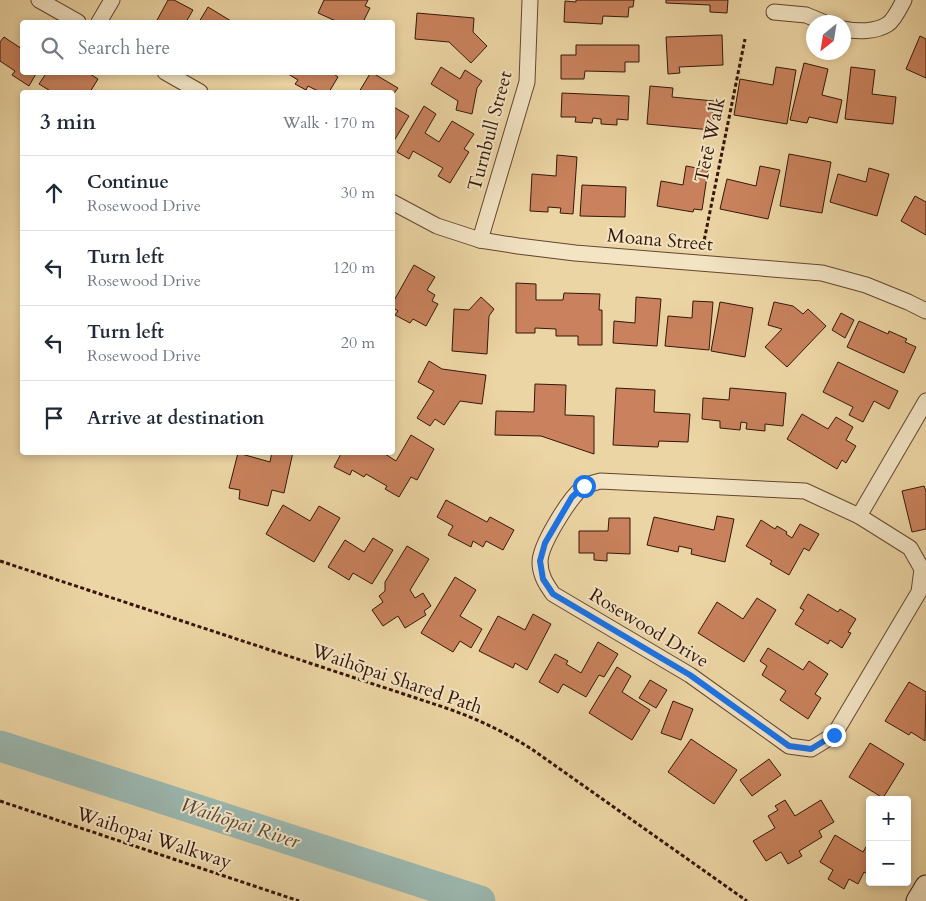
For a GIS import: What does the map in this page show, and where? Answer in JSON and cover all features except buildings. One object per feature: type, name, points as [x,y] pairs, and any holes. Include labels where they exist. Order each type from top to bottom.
[{"type":"main road","points":[[917,901],[926,886]]},
{"type":"street","points":[[39,0],[74,20]]},
{"type":"street","points":[[100,20],[112,0]]},
{"type":"street","name":"Turnbull Street","points":[[480,240],[527,82],[530,0]]},
{"type":"street","points":[[851,30],[873,29],[889,24],[904,0]]},
{"type":"street","points":[[774,12],[806,15]]},
{"type":"street","points":[[170,75],[196,90]]},
{"type":"street","name":"Moana Street","points":[[395,204],[437,226],[480,240],[576,252],[822,273],[866,286],[926,311]]},
{"type":"street","points":[[858,516],[926,401]]},
{"type":"street","name":"Rosewood Drive","points":[[600,481],[805,490],[858,516],[910,548],[922,569],[919,592],[834,735],[811,749],[789,746],[690,675],[553,594],[543,579],[540,561],[545,543],[572,497],[584,486],[600,481]]},
{"type":"path","name":"Tētē Walk","points":[[703,246],[745,39]]},
{"type":"path","name":"Waihōpai Shared Path","points":[[0,562],[428,702],[479,721],[515,738],[527,746],[747,901]]},
{"type":"path","name":"Waihopai Walkway","points":[[0,801],[299,901]]},
{"type":"waterway","name":"Waihōpai River","points":[[0,746],[480,901]]},
{"type":"route","points":[[584,486],[572,497],[545,543],[540,561],[543,579],[553,594],[690,675],[789,746],[811,749],[834,735]]}]
